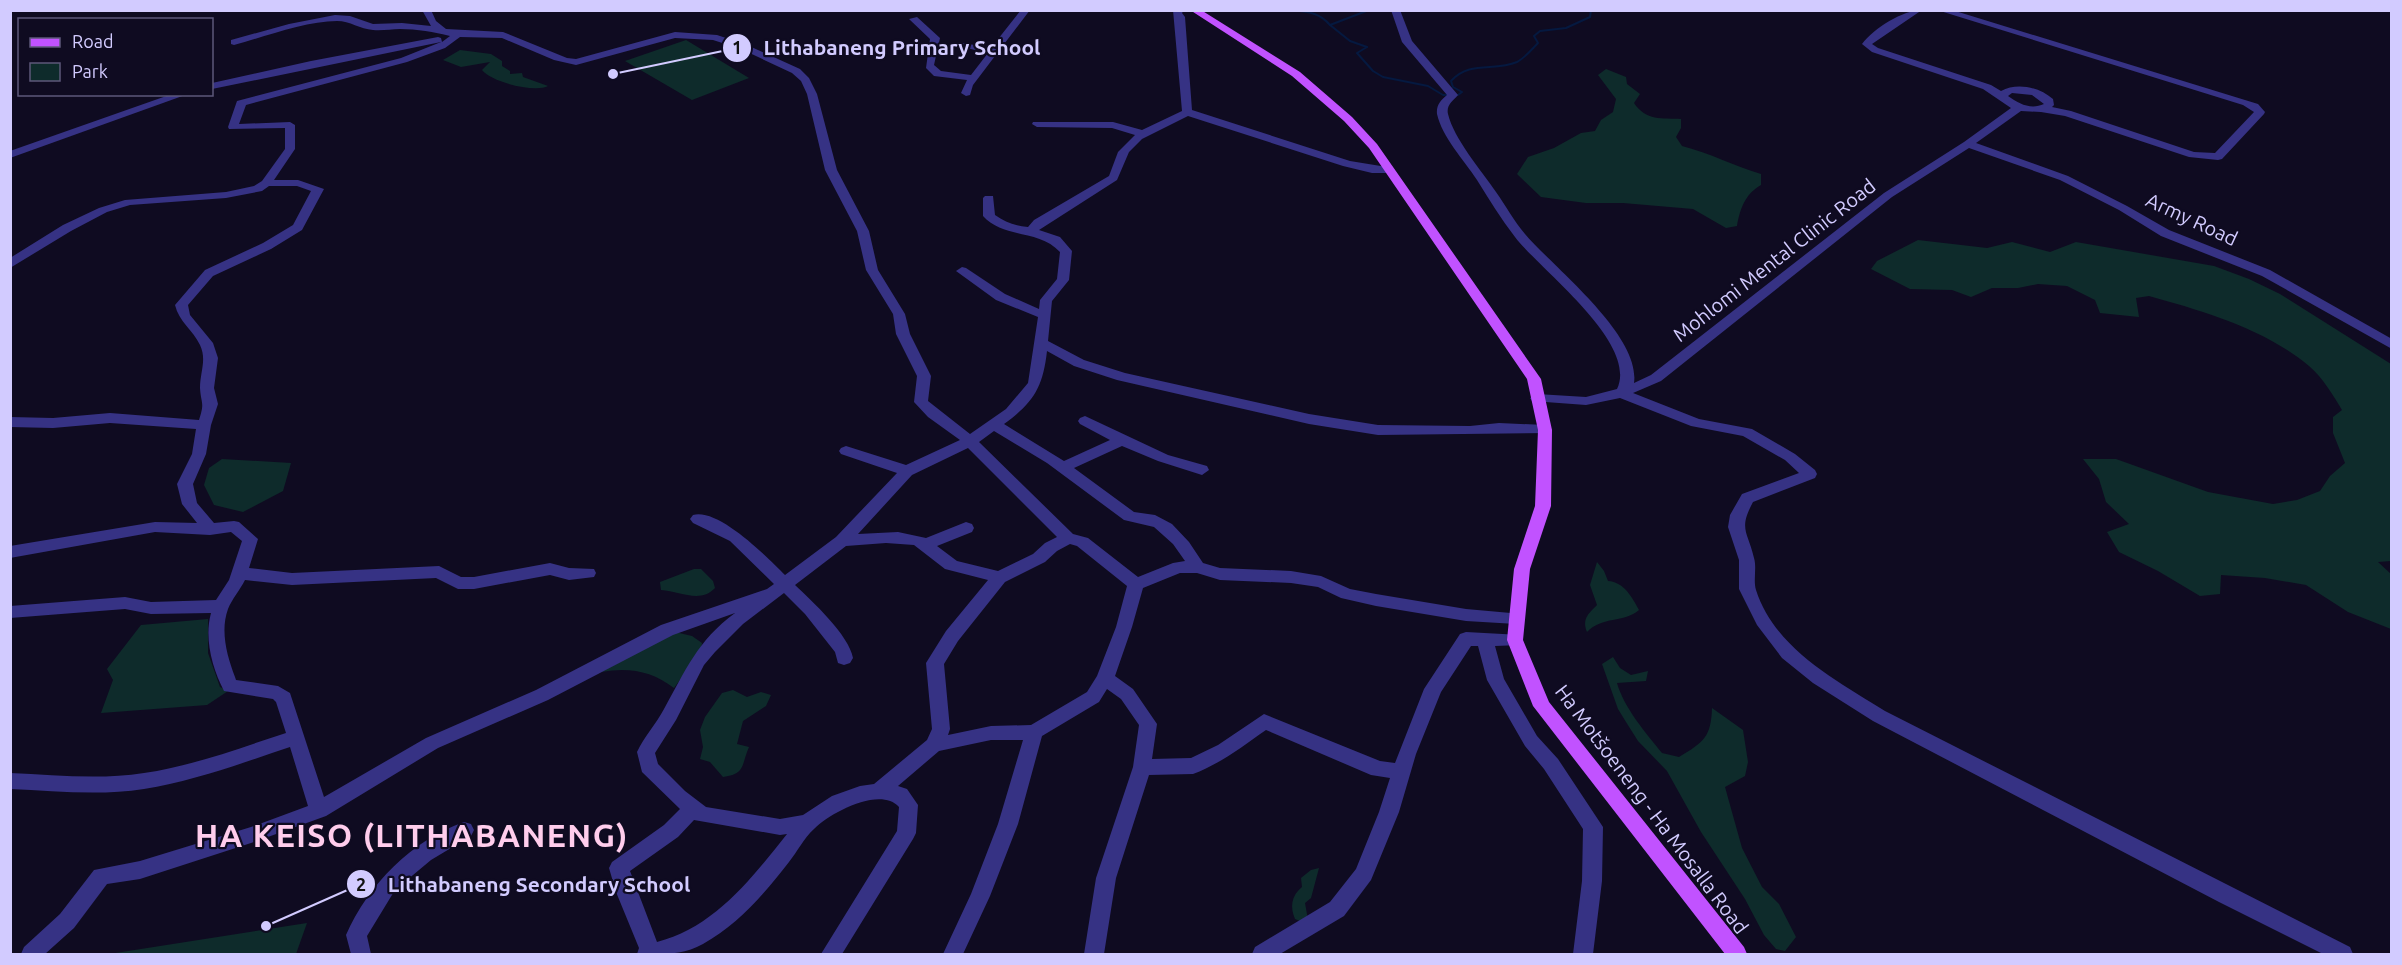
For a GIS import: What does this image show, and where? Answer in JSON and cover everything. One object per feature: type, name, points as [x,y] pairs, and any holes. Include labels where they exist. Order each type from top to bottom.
[{"type":"main road","name":"Ha Motšoeneng - Ha Mosalla Road","points":[[1194,10],[1296,74],[1348,119],[1373,146],[1534,379],[1545,430],[1543,506],[1522,569],[1515,640],[1542,706],[1737,954]]},
{"type":"street","points":[[426,10],[428,17],[438,28],[454,36]]},
{"type":"street","points":[[966,93],[974,78],[1026,10]]},
{"type":"street","points":[[1179,10],[1177,12],[1180,17],[1187,112]]},
{"type":"street","points":[[1395,10],[1407,42],[1453,94],[1444,103],[1442,112],[1450,132],[1520,236],[1590,306],[1621,353],[1628,370],[1628,381],[1622,394],[1696,423],[1747,432],[1790,457],[1810,474],[1747,498],[1738,515],[1737,527],[1747,560],[1747,589],[1762,621],[1788,653],[1819,678],[1879,716],[2343,954]]},
{"type":"street","points":[[1917,10],[1872,38],[1867,44],[1875,50],[1987,87],[2019,107],[2067,113],[2193,155],[2211,157],[2222,153],[2260,112],[2247,103],[1941,10]]},
{"type":"street","points":[[234,42],[289,27],[335,18],[350,19],[372,27],[402,26],[426,30],[438,28]]},
{"type":"street","points":[[915,19],[935,38],[929,66],[932,72],[974,78]]},
{"type":"street","points":[[213,86],[311,63],[454,36],[508,36],[562,61],[576,62],[675,35],[714,37],[744,47],[796,71],[805,80],[812,94],[831,170],[863,231],[872,270],[899,314],[903,334],[924,376],[921,402],[970,441],[1031,504],[1068,538],[1082,542],[1136,584]]},
{"type":"street","points":[[10,264],[67,228],[103,210],[129,202],[226,195],[258,189],[266,183],[290,149],[290,125],[233,127],[241,103],[404,60],[442,46],[454,36]]},
{"type":"street","points":[[961,44],[995,52]]},
{"type":"street","points":[[2003,97],[2006,91],[2010,90],[2033,92],[2049,101],[2049,105],[2042,109]]},
{"type":"street","points":[[10,154],[177,96]]},
{"type":"street","name":"Mohlomi Mental Clinic Road","points":[[1537,398],[1562,402],[1596,402],[1622,394],[1656,378],[1888,195],[1968,144],[2019,107]]},
{"type":"street","points":[[1031,231],[1038,223],[1113,178],[1119,171],[1124,152],[1143,134],[1187,112],[1279,144],[1374,171],[1389,171]]},
{"type":"street","points":[[1037,124],[1113,126],[1143,134]]},
{"type":"street","name":"Army Road","points":[[1968,144],[2064,178],[2123,208],[2164,233],[2266,273],[2391,345]]},
{"type":"street","points":[[210,528],[190,504],[185,484],[199,454],[204,425],[211,404],[207,388],[211,358],[206,343],[184,316],[181,305],[209,273],[267,246],[298,227],[318,189],[298,183],[266,183]]},
{"type":"street","points":[[807,823],[780,827],[702,815],[678,797],[649,767],[646,752],[670,715],[698,661],[737,620],[842,541],[907,471],[970,441],[1011,412],[1035,384],[1046,300],[1063,280],[1066,251],[1056,240],[1031,231],[1012,230],[998,223],[989,216],[989,198]]},
{"type":"street","points":[[962,271],[974,281],[1012,303],[1044,315]]},
{"type":"street","points":[[1041,343],[1079,363],[1122,377],[1309,419],[1378,430],[1470,431],[1498,428],[1545,430]]},
{"type":"street","points":[[10,422],[53,423],[110,418],[204,425]]},
{"type":"street","points":[[1085,421],[1163,458],[1202,470]]},
{"type":"street","points":[[993,424],[1062,468],[1129,516],[1136,519],[1151,519],[1176,537],[1188,550],[1197,567]]},
{"type":"street","points":[[1062,468],[1122,440]]},
{"type":"street","points":[[846,451],[907,471]]},
{"type":"street","points":[[698,519],[736,537],[777,590],[811,610],[843,650],[844,658]]},
{"type":"street","points":[[10,552],[155,527],[234,526],[250,539],[239,573],[221,606],[216,632],[217,646],[230,686],[278,693],[284,698],[319,810]]},
{"type":"street","points":[[926,544],[966,528]]},
{"type":"street","points":[[842,541],[905,536],[918,538],[932,552],[955,568],[986,573],[999,578]]},
{"type":"street","points":[[879,791],[934,745],[941,729],[935,663],[952,636],[999,578],[1039,558],[1051,547],[1068,538]]},
{"type":"street","points":[[1136,584],[1179,567],[1197,567],[1220,574],[1292,577],[1321,582],[1347,594],[1376,600],[1466,615],[1516,618]]},
{"type":"street","points":[[239,573],[292,579],[439,572],[458,583],[550,568],[569,574],[588,573]]},
{"type":"street","points":[[934,745],[991,733],[1034,732],[1093,697],[1105,678],[1124,627],[1136,584]]},
{"type":"street","points":[[31,954],[67,921],[101,876],[140,870],[251,835],[319,810],[432,743],[542,695],[667,630],[777,590]]},
{"type":"street","points":[[10,612],[23,609],[125,603],[151,608],[221,606]]},
{"type":"street","points":[[1262,954],[1337,909],[1364,874],[1433,689],[1466,639],[1515,640]]},
{"type":"street","points":[[1485,641],[1496,680],[1531,741],[1551,764],[1593,827],[1592,881],[1583,954]]},
{"type":"street","points":[[1094,954],[1106,878],[1142,767],[1148,724],[1127,694],[1105,678]]},
{"type":"street","points":[[1142,767],[1193,766],[1224,750],[1264,721],[1378,769],[1401,772]]},
{"type":"street","points":[[953,954],[980,896],[1008,824],[1034,732]]},
{"type":"street","points":[[10,781],[92,784],[144,780],[243,755],[297,737]]},
{"type":"street","points":[[647,954],[666,952],[697,938],[729,915],[781,857],[807,823],[839,802],[860,794],[879,791],[900,795],[909,806],[906,833],[831,954]]},
{"type":"street","points":[[652,954],[626,892],[620,868],[671,831],[693,809]]},
{"type":"street","points":[[361,954],[356,935],[388,884],[424,854],[464,830]]},
{"type":"green space","points":[[686,40],[749,78],[692,100],[625,61]]},
{"type":"green space","points":[[460,50],[491,54],[502,61],[502,66],[510,71],[510,74],[522,73],[523,77],[548,86],[524,87],[494,79],[482,70],[490,62],[461,67],[443,60]]},
{"type":"green space","points":[[1606,69],[1626,77],[1627,84],[1640,94],[1634,103],[1644,113],[1661,118],[1681,119],[1681,128],[1676,137],[1682,146],[1761,174],[1761,185],[1744,202],[1737,226],[1726,228],[1693,209],[1623,203],[1586,203],[1541,197],[1517,174],[1528,157],[1554,148],[1581,133],[1595,131],[1601,120],[1613,112],[1616,99],[1598,75]]},
{"type":"green space","points":[[1918,240],[1987,248],[2012,242],[2050,252],[2076,242],[2214,266],[2280,294],[2391,364],[2391,561],[2378,562],[2391,574],[2391,629],[2348,612],[2306,585],[2265,578],[2221,575],[2220,594],[2200,596],[2158,571],[2119,552],[2107,532],[2129,524],[2106,502],[2099,479],[2083,459],[2116,459],[2208,492],[2273,504],[2297,500],[2320,491],[2330,476],[2345,463],[2333,433],[2333,417],[2342,410],[2323,381],[2309,366],[2273,342],[2233,323],[2149,296],[2136,298],[2139,317],[2100,313],[2095,300],[2067,286],[2038,284],[2018,288],[1992,288],[1971,297],[1952,290],[1910,289],[1871,269],[1877,261]]},
{"type":"green space","points":[[222,459],[291,463],[283,491],[243,512],[214,505],[204,485],[209,468]]},
{"type":"green space","points":[[1597,562],[1608,581],[1623,587],[1639,610],[1627,617],[1606,621],[1587,632],[1586,620],[1597,605],[1590,585]]},
{"type":"green space","points":[[694,569],[701,569],[713,581],[715,588],[709,593],[696,596],[661,590],[660,582]]},
{"type":"green space","points":[[208,619],[208,653],[220,687],[228,691],[207,705],[101,713],[113,680],[107,669],[141,625]]},
{"type":"green space","points":[[675,632],[692,636],[702,643],[701,651],[674,688],[649,674],[631,670],[601,672]]},
{"type":"green space","points":[[1613,657],[1620,668],[1631,675],[1648,671],[1646,681],[1617,683],[1630,711],[1662,753],[1679,757],[1700,743],[1708,732],[1712,708],[1743,730],[1748,762],[1745,776],[1725,787],[1742,848],[1762,887],[1779,904],[1796,937],[1785,951],[1776,949],[1764,935],[1745,899],[1701,832],[1667,771],[1638,741],[1618,709],[1602,664]]},
{"type":"green space","points":[[733,690],[747,697],[761,692],[771,695],[766,706],[743,721],[737,744],[749,747],[742,768],[736,774],[723,777],[710,762],[700,759],[703,747],[700,730],[705,717],[722,693]]},
{"type":"green space","points":[[1319,868],[1311,898],[1305,903],[1308,920],[1302,922],[1295,919],[1293,915],[1294,898],[1302,887],[1301,878],[1311,870]]},
{"type":"green space","points":[[307,923],[296,954],[109,954]]},
{"type":"waterway","points":[[1291,10],[1317,15],[1330,25]]},
{"type":"waterway","points":[[1330,25],[1369,10]]},
{"type":"waterway","points":[[1330,25],[1350,41],[1367,47],[1357,53],[1373,71],[1383,77],[1428,86],[1443,95],[1458,95],[1462,92],[1453,87],[1451,81],[1458,75],[1474,68],[1517,62],[1538,43],[1534,36],[1540,31],[1566,28],[1590,17],[1591,10]]},
{"type":"place","name":"Lithabaneng Primary School","points":[[613,74]]},
{"type":"place","name":"Lithabaneng Secondary School","points":[[266,926]]},
{"type":"district","name":"HA KEISO (LITHABANENG)","points":[[412,835]]}]
